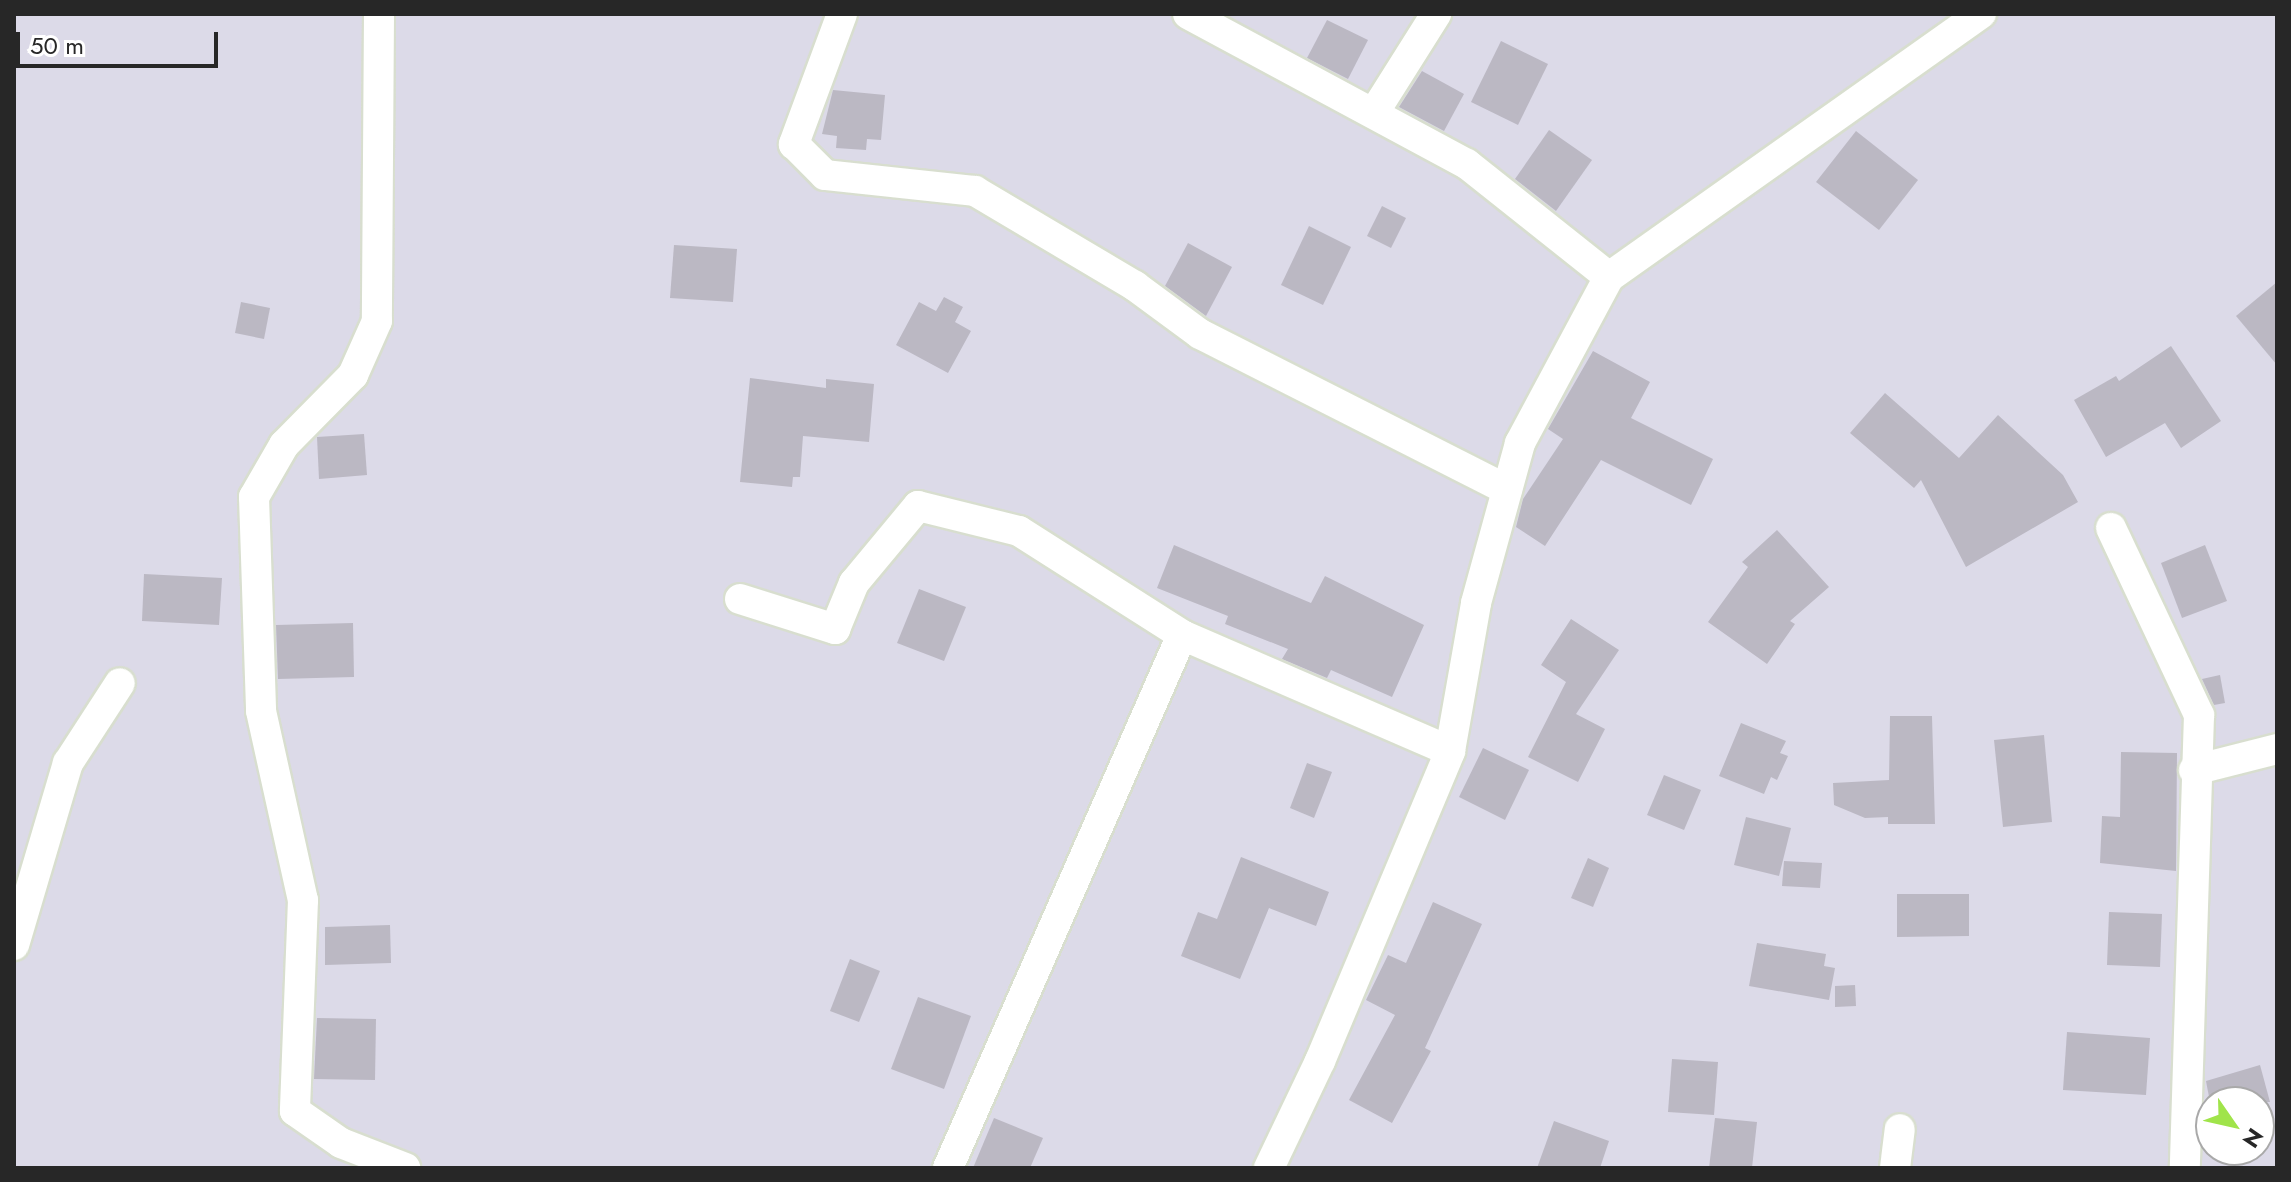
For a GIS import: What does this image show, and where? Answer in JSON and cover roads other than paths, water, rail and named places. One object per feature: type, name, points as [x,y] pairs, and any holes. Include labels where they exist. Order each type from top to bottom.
[{"type":"street","points":[[379,14],[377,321],[353,375],[284,445],[254,497],[261,711],[303,900],[295,1111],[341,1143],[405,1168]]},
{"type":"street","points":[[842,14],[794,144],[825,175],[975,191],[1135,286],[1200,334],[1507,490]]},
{"type":"street","points":[[1188,14],[1375,111],[1467,164],[1609,277]]},
{"type":"street","points":[[1375,111],[1436,14]]},
{"type":"street","points":[[1269,1168],[1320,1061],[1450,751],[1476,603],[1520,443],[1609,277],[1981,14]]},
{"type":"street","points":[[740,599],[835,629],[854,583],[918,506],[1019,531],[1182,635],[1450,751]]},
{"type":"street","points":[[2111,528],[2199,715],[2194,770],[2185,1168]]},
{"type":"street","points":[[948,1168],[1182,635]]},
{"type":"street","points":[[14,945],[68,763],[120,683]]},
{"type":"street","points":[[2194,770],[2277,749]]},
{"type":"street","points":[[1895,1168],[1900,1129]]}]
